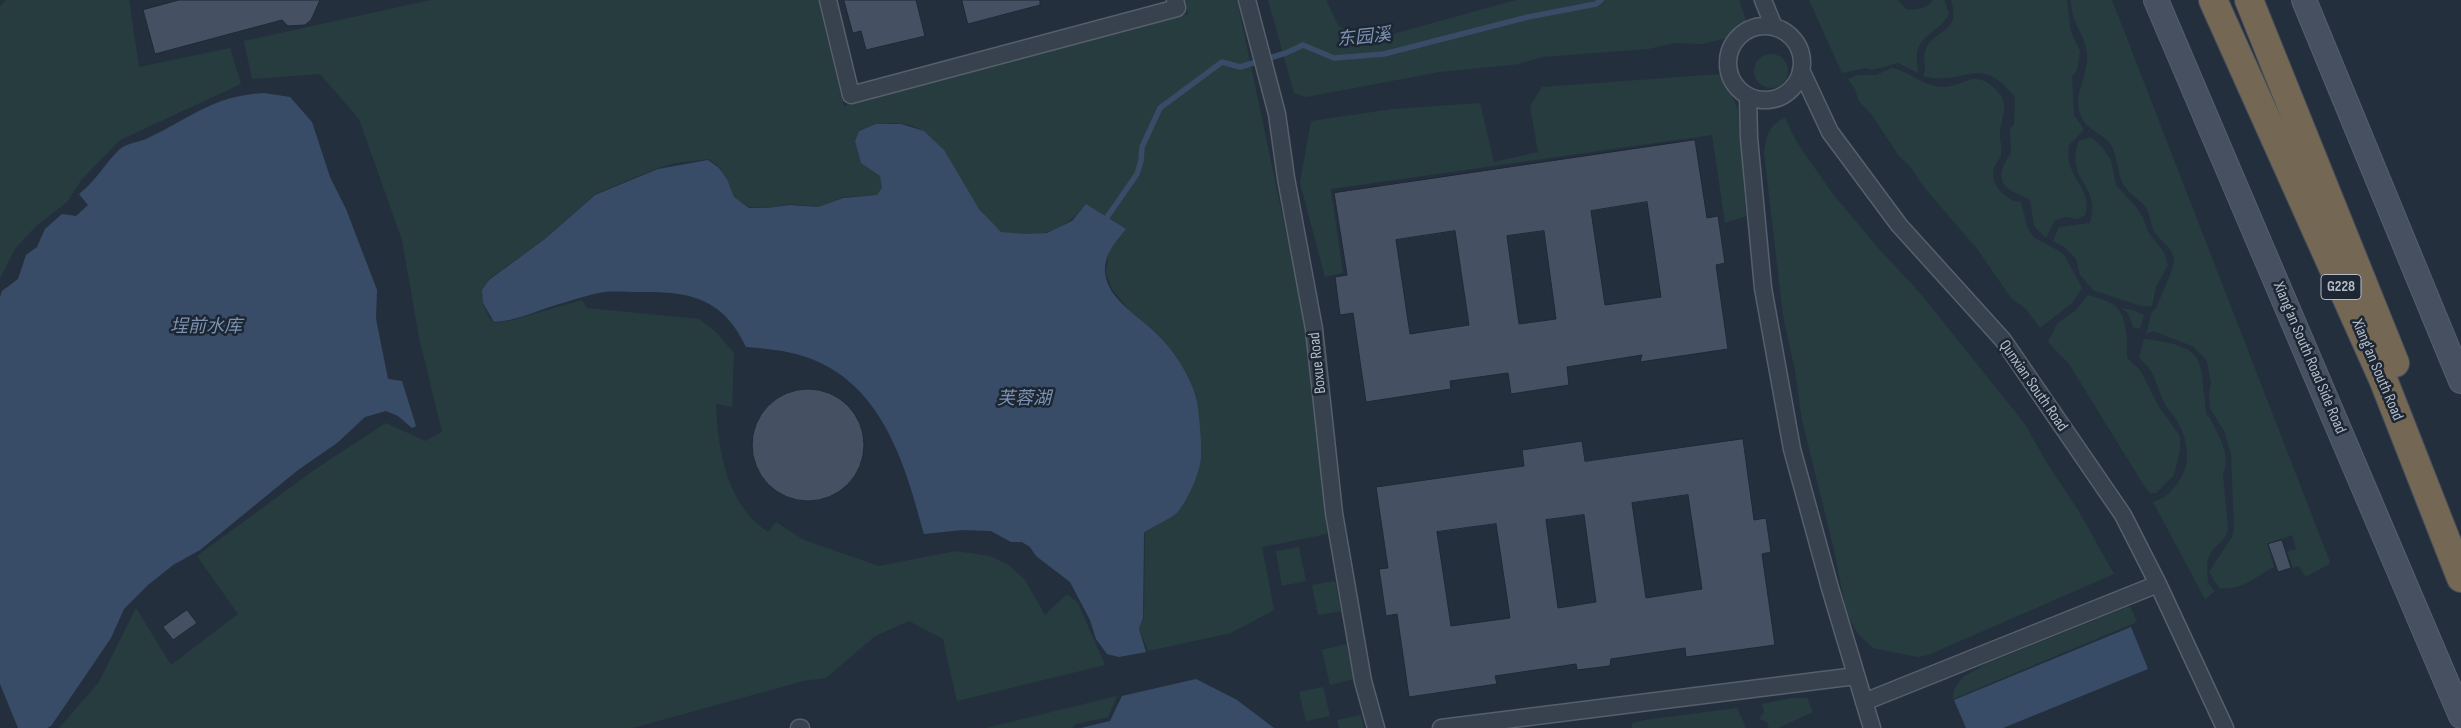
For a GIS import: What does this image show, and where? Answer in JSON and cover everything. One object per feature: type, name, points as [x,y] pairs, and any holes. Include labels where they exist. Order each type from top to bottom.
[{"type":"highway","name":"Xiang'an South Road","points":[[2213,0],[2383,380],[2461,578]]},
{"type":"highway","name":"Xiang'an South Road","points":[[2249,0],[2461,526]]},
{"type":"main road","name":"Xiang'an South Road Side Road","points":[[2156,0],[2461,716]]},
{"type":"main road","points":[[2262,0],[2305,142]]},
{"type":"main road","points":[[2304,0],[2461,381]]},
{"type":"street","points":[[828,0],[851,95],[1177,8],[1175,0]]},
{"type":"street","name":"Boxue Road","points":[[1247,0],[1277,114],[1286,178],[1314,329],[1334,513],[1363,681],[1376,728]]},
{"type":"street","points":[[1764,0],[1774,27]]},
{"type":"street","points":[[1758,27],[1774,27],[1794,40],[1800,51],[1801,70],[1797,83],[1788,92],[1775,99],[1762,101],[1748,96],[1738,89],[1731,78],[1728,65],[1729,52],[1735,41],[1745,32],[1758,27]]},
{"type":"street","name":"Qunxian South Road","points":[[1801,70],[1830,132],[1899,225],[2003,340],[2122,515],[2158,584],[2225,728]]},
{"type":"street","points":[[1748,96],[1748,138],[1763,288],[1792,449],[1872,728]]},
{"type":"street","points":[[1864,702],[2158,584]]},
{"type":"street","points":[[1441,728],[1856,676]]},
{"type":"green space","points":[[6,0],[129,0],[139,67],[230,48],[241,84],[120,140],[82,179],[67,202],[36,226],[15,249],[0,278],[0,6]]},
{"type":"green space","points":[[431,0],[818,0],[844,107],[850,103],[1188,14],[1184,0],[1237,0],[1308,337],[1327,534],[1262,547],[1274,610],[1231,633],[1148,651],[1139,629],[1144,618],[1145,533],[1159,522],[1176,515],[1190,492],[1201,458],[1197,398],[1188,375],[1156,332],[1130,311],[1112,289],[1106,273],[1109,250],[1126,229],[1086,204],[1064,225],[1051,231],[1035,234],[1013,234],[1001,231],[995,227],[973,200],[939,146],[926,133],[909,125],[887,123],[859,130],[855,141],[861,163],[880,176],[882,188],[877,195],[843,197],[818,207],[789,204],[768,208],[749,207],[734,197],[727,179],[719,167],[709,159],[675,163],[595,194],[545,239],[489,279],[482,290],[483,304],[494,323],[509,321],[582,300],[587,308],[699,319],[717,333],[734,353],[732,407],[716,404],[722,457],[727,475],[742,507],[768,532],[776,522],[804,540],[879,566],[956,551],[990,556],[1009,565],[1025,580],[1045,615],[1067,594],[1078,603],[1105,665],[957,701],[943,639],[909,621],[875,636],[826,678],[803,681],[633,728],[59,728],[99,682],[136,608],[171,665],[238,614],[197,556],[317,468],[386,423],[425,441],[442,432],[419,337],[402,240],[359,119],[320,74],[252,79],[244,41]]},
{"type":"green space","points":[[1268,0],[1326,0],[1338,25],[1357,38],[1382,37],[1516,0],[1739,0],[1746,21],[1727,38],[1702,44],[1675,43],[1648,49],[1542,57],[1519,64],[1439,72],[1306,97],[1294,93]]},
{"type":"green space","points":[[1809,0],[1898,0],[1906,9],[1914,10],[1925,7],[1933,0],[1944,0],[1949,13],[1942,24],[1922,41],[1917,55],[1918,73],[1898,63],[1872,70],[1865,68],[1842,73]]},
{"type":"green space","points":[[1951,0],[2067,0],[2071,32],[2080,51],[2077,70],[2072,77],[2074,115],[2084,130],[2069,145],[2068,156],[2071,168],[2087,202],[2087,209],[2085,215],[2078,219],[2066,217],[2055,220],[2046,238],[2034,226],[2030,200],[2006,187],[2003,183],[2003,168],[2011,153],[2010,128],[2014,125],[2015,97],[2003,84],[1992,76],[1981,73],[1950,78],[1923,76],[1925,70],[1924,55],[1929,44],[1950,26],[1953,20]]},
{"type":"green space","points":[[2071,0],[2112,0],[2330,562],[2328,565],[2307,576],[2304,575],[2299,566],[2293,568],[2287,552],[2296,549],[2292,535],[2267,544],[2274,567],[2242,585],[2219,588],[2209,572],[2232,537],[2234,528],[2231,453],[2224,431],[2210,408],[2211,383],[2207,361],[2192,346],[2153,331],[2146,334],[2152,312],[2157,307],[2172,270],[2173,256],[2170,249],[2154,231],[2145,206],[2128,191],[2123,183],[2109,142],[2083,120],[2078,103],[2087,54],[2084,41],[2073,16]]},
{"type":"green space","points":[[1771,54],[1778,55],[1783,59],[1787,64],[1787,78],[1783,83],[1778,87],[1771,88],[1764,87],[1759,83],[1755,78],[1754,71],[1755,64],[1759,59],[1764,55]]},
{"type":"green space","points":[[1892,68],[1929,84],[1942,87],[1970,80],[1982,80],[1990,84],[2002,97],[2004,111],[2000,132],[2001,152],[1993,174],[1996,186],[2010,199],[2021,202],[2027,226],[2033,237],[2065,256],[2082,288],[2072,303],[2040,328],[2026,309],[2011,298],[1978,250],[1924,187],[1909,165],[1899,156],[1872,115],[1859,101],[1855,89],[1848,79],[1858,75],[1876,75]]},
{"type":"green space","points":[[1721,74],[1738,109],[1746,216],[1725,223],[1712,135],[1331,189],[1343,273],[1325,277],[1300,183],[1311,121],[1393,109],[1480,103],[1494,162],[1538,152],[1530,106],[1542,87]]},
{"type":"green space","points":[[1785,118],[1796,141],[1832,193],[1880,250],[1919,292],[2025,424],[2045,460],[2078,510],[2114,574],[1928,655],[1918,657],[1873,648],[1858,634],[1846,612],[1835,554],[1802,420],[1795,371],[1783,315],[1764,153],[1769,132],[1775,124]]},
{"type":"green space","points":[[2091,137],[2102,147],[2111,161],[2116,185],[2137,208],[2148,232],[2164,252],[2168,265],[2156,287],[2152,306],[2141,306],[2093,290],[2080,275],[2076,259],[2063,246],[2053,241],[2059,227],[2090,223],[2091,199],[2079,174],[2076,165],[2076,155],[2079,141]]},
{"type":"green space","points":[[2088,295],[2108,302],[2119,310],[2126,330],[2127,358],[2140,370],[2159,407],[2180,436],[2180,450],[2174,475],[2156,493],[2150,493],[2145,487],[2069,364],[2048,342],[2058,323],[2076,310]]},
{"type":"green space","points":[[2121,308],[2133,310],[2144,315],[2140,329],[2133,327],[2128,313]]},
{"type":"green space","points":[[2144,339],[2166,342],[2181,347],[2191,352],[2198,360],[2207,416],[2217,432],[2225,453],[2226,460],[2223,475],[2228,529],[2224,538],[2212,551],[2208,559],[2208,583],[2215,591],[2205,599],[2153,502],[2167,495],[2181,478],[2187,459],[2187,449],[2181,429],[2164,403],[2152,373],[2139,358]]},
{"type":"green space","points":[[1299,547],[1306,581],[1282,586],[1276,551]]},
{"type":"green space","points":[[1335,581],[1341,611],[1318,615],[1312,585]]},
{"type":"green space","points":[[2130,606],[2137,622],[1953,699],[1954,690],[1963,677],[1988,663]]},
{"type":"green space","points":[[1346,644],[1354,679],[1330,685],[1322,650]]},
{"type":"green space","points":[[1323,687],[1330,716],[1306,721],[1299,692]]},
{"type":"green space","points":[[1117,696],[1108,717],[1076,724],[1072,728],[986,728]]},
{"type":"green space","points":[[1791,698],[1807,698],[1813,712],[1778,728],[1769,728],[1767,722],[1759,719],[1764,712],[1762,704]]},
{"type":"green space","points":[[1737,708],[1746,728],[1632,728],[1632,723],[1645,720]]},
{"type":"green space","points":[[1361,715],[1364,728],[1339,728],[1337,720]]},
{"type":"water","name":"埕前水库","points":[[264,93],[290,97],[312,122],[330,177],[346,209],[377,290],[376,319],[388,379],[402,381],[416,426],[412,428],[398,416],[386,411],[365,417],[337,443],[298,470],[200,550],[173,565],[148,585],[124,609],[111,638],[51,726],[47,728],[18,728],[0,684],[0,297],[2,291],[18,279],[26,255],[37,247],[45,229],[62,214],[76,216],[88,205],[79,194],[120,149],[126,145],[148,138],[216,103],[230,98]]},
{"type":"water","name":"芙蓉湖","points":[[876,124],[901,124],[924,131],[944,150],[979,209],[1001,232],[1047,233],[1072,221],[1086,204],[1126,229],[1108,254],[1105,266],[1107,283],[1125,307],[1162,340],[1185,371],[1197,402],[1201,445],[1198,472],[1181,508],[1175,515],[1144,533],[1143,618],[1139,629],[1146,652],[1119,657],[1107,654],[1096,639],[1090,620],[1070,582],[1036,556],[1030,547],[1022,542],[1011,542],[991,531],[963,530],[924,534],[897,450],[884,424],[868,401],[849,381],[825,365],[796,354],[746,347],[737,330],[726,317],[715,307],[702,300],[673,293],[604,292],[517,318],[494,322],[483,303],[482,290],[489,280],[545,239],[595,195],[658,169],[708,160],[719,168],[727,179],[734,197],[749,208],[789,205],[818,207],[843,198],[877,195],[882,188],[880,176],[861,163],[855,141],[859,131]]},
{"type":"water","points":[[2131,627],[2148,669],[2003,728],[1966,728],[1954,700]]},
{"type":"water","points":[[1196,679],[1237,700],[1274,728],[1081,728],[1110,721],[1122,696]]},
{"type":"building","points":[[179,0],[320,0],[311,20],[305,25],[288,26],[282,20],[155,54],[143,10]]},
{"type":"building","points":[[844,0],[916,0],[925,36],[866,50],[861,31],[853,33]]},
{"type":"building","points":[[962,0],[1040,0],[1040,5],[968,24]]},
{"type":"building","points":[[1695,140],[1707,218],[1718,216],[1725,263],[1716,265],[1728,349],[1640,362],[1642,355],[1567,367],[1569,385],[1511,394],[1508,373],[1450,381],[1451,389],[1366,402],[1353,313],[1340,315],[1335,277],[1347,275],[1334,193]],"holes":[[[1647,202],[1661,297],[1605,305],[1591,211]],[[1455,231],[1469,325],[1410,334],[1396,240]],[[1544,231],[1556,319],[1519,324],[1507,236]]]},
{"type":"building","points":[[808,389],[829,393],[847,406],[860,424],[864,445],[860,466],[847,484],[829,497],[808,501],[787,497],[769,484],[756,466],[752,445],[756,424],[769,406],[787,393]]},
{"type":"building","points":[[1743,439],[1754,520],[1766,518],[1771,552],[1762,554],[1775,645],[1686,657],[1685,648],[1611,659],[1610,666],[1577,670],[1576,664],[1495,676],[1497,684],[1409,697],[1397,614],[1386,616],[1379,569],[1388,568],[1376,487],[1524,466],[1522,450],[1582,441],[1585,461]],"holes":[[[1688,495],[1702,589],[1646,598],[1632,503]],[[1584,515],[1596,602],[1558,608],[1546,520]],[[1496,524],[1510,618],[1451,626],[1437,532]]]},
{"type":"building","points":[[2282,540],[2291,568],[2278,572],[2268,544]]},
{"type":"building","points":[[187,610],[197,623],[173,640],[163,627]]},
{"type":"waterway","name":"东园溪","points":[[1103,223],[1137,174],[1141,161],[1142,147],[1160,108],[1222,62],[1240,67],[1286,53],[1303,45],[1334,58],[1384,54],[1528,17],[1596,4],[1601,0]]}]
